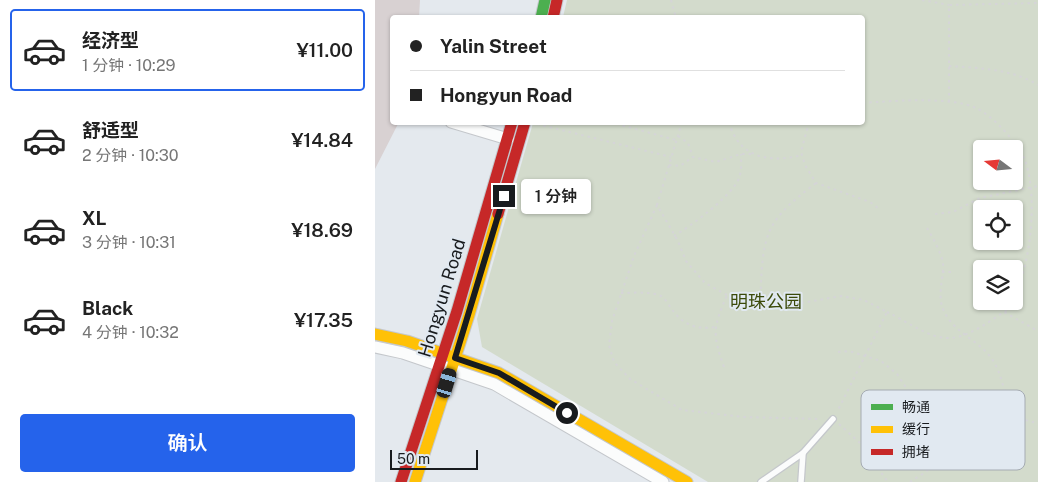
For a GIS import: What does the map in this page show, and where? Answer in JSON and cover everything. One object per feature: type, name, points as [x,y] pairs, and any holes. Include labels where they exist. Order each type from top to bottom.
[{"type":"street","points":[[542,15],[545,0]]},
{"type":"street","points":[[554,15],[557,0]]},
{"type":"street","points":[[461,125],[507,139]]},
{"type":"street","name":"Hongyun Road","points":[[401,482],[440,366],[511,125]]},
{"type":"street","name":"Hongyun Road","points":[[415,482],[455,358],[524,125]]},
{"type":"street","points":[[375,334],[407,341],[499,373],[687,482]]},
{"type":"street","points":[[375,347],[494,384],[663,482]]},
{"type":"lane","points":[[761,482],[803,453],[833,419]]},
{"type":"lane","points":[[801,482],[803,453]]},
{"type":"path","points":[[671,0],[675,15]]},
{"type":"path","points":[[922,0],[949,5],[1038,3]]},
{"type":"path","points":[[949,5],[949,102]]},
{"type":"path","points":[[949,66],[1008,72],[1026,78],[1038,85]]},
{"type":"path","points":[[865,103],[949,102],[974,107],[989,115],[1025,159],[1031,189],[1031,233],[1023,271]]},
{"type":"path","points":[[542,125],[671,158]]},
{"type":"path","points":[[621,125],[676,140]]},
{"type":"path","points":[[681,125],[657,205],[620,293],[612,321],[609,346],[613,362],[630,379],[682,410],[744,417],[797,420],[833,419],[861,444]]},
{"type":"path","points":[[732,125],[735,138],[743,148],[753,154]]},
{"type":"path","points":[[808,125],[804,135],[801,155],[816,183],[870,202],[878,208]]},
{"type":"path","points":[[677,136],[688,144],[693,157]]},
{"type":"path","points":[[669,165],[680,166],[693,157],[716,162],[741,154],[753,154],[777,159],[801,155]]},
{"type":"path","points":[[674,236],[701,218],[737,182],[740,173],[741,154]]},
{"type":"path","points":[[760,302],[764,256],[774,222],[798,197],[816,183]]},
{"type":"path","points":[[935,214],[953,212],[980,198],[1031,189],[1038,186]]},
{"type":"path","points":[[657,205],[686,260],[705,283],[727,295],[760,302],[791,305],[841,296],[864,300],[929,334],[948,338],[971,332],[1004,312],[1038,331]]},
{"type":"path","points":[[927,228],[943,263],[941,303],[943,311],[963,334],[982,347],[995,364],[1004,390]]},
{"type":"path","points":[[942,272],[954,272]]},
{"type":"path","points":[[620,293],[662,296],[679,319],[692,326],[703,328],[715,327]]},
{"type":"path","points":[[724,367],[714,336],[715,327],[727,295]]},
{"type":"path","points":[[833,419],[887,312]]},
{"type":"path","points":[[839,352],[849,351],[865,354],[881,361],[897,374],[908,390]]},
{"type":"path","points":[[1025,421],[1038,423]]},
{"type":"path","points":[[879,470],[888,482]]},
{"type":"path","points":[[910,482],[926,470]]},
{"type":"green space","name":"明珠公园","points":[[567,0],[1038,0],[1038,482],[708,482],[482,347],[477,319],[532,125],[865,125],[865,15],[563,15]]},
{"type":"building","points":[[375,0],[420,0],[419,15],[390,15],[390,125],[397,125],[375,169]]},
{"type":"traffic: fast","points":[[542,15],[545,0]]},
{"type":"traffic: slow","points":[[415,482],[469,315],[498,214]]},
{"type":"traffic: slow","points":[[375,334],[407,341],[499,373],[687,482]]},
{"type":"traffic: jam","points":[[554,15],[557,0]]},
{"type":"traffic: jam","points":[[401,482],[457,311],[511,125]]},
{"type":"traffic: jam","points":[[498,214],[524,125]]},
{"type":"route","points":[[504,196],[455,358],[499,373],[567,413]]}]
